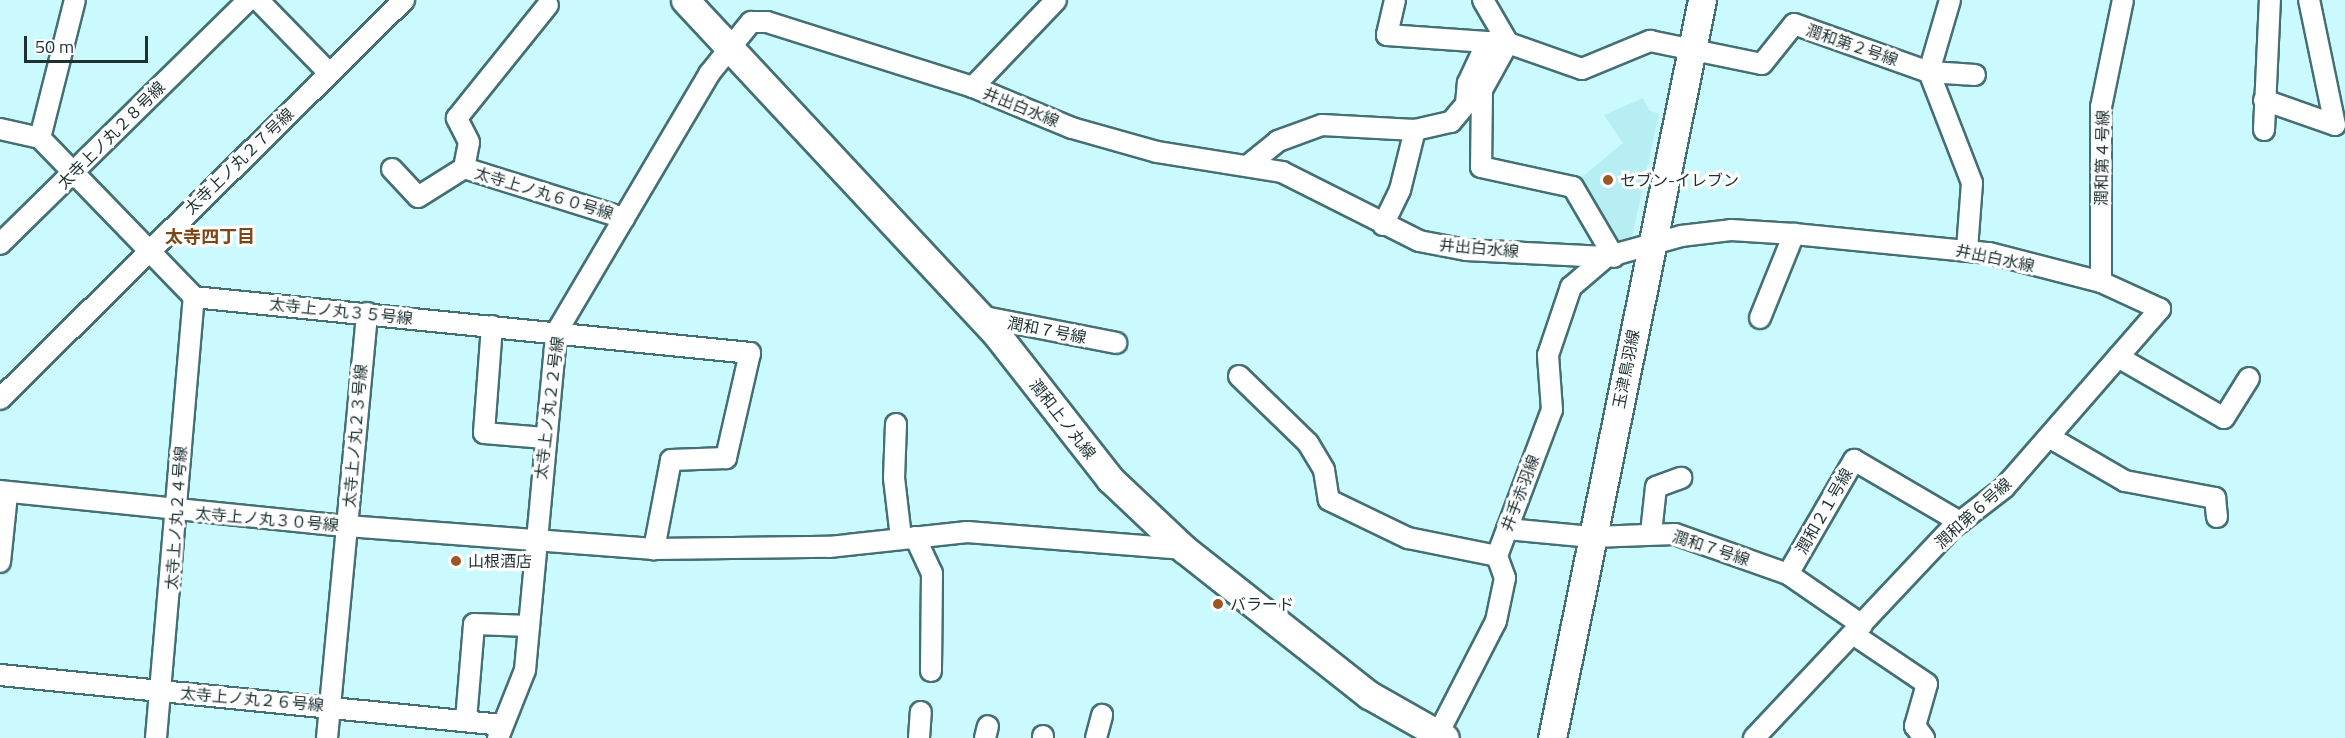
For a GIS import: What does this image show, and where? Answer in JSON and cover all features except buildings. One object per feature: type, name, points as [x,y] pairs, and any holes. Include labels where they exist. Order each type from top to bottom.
[{"type":"street","points":[[40,138],[75,0]]},
{"type":"street","name":"太寺上ノ丸２８号線","points":[[0,244],[248,0]]},
{"type":"street","points":[[258,0],[329,73]]},
{"type":"street","name":"太寺上ノ丸２７号線","points":[[0,399],[149,249],[404,0]]},
{"type":"street","name":"潤和上ノ丸線","points":[[685,0],[979,316],[1110,479],[1184,549],[1369,695],[1442,736]]},
{"type":"street","points":[[973,87],[1056,0]]},
{"type":"street","name":"潤和第２号線","points":[[1395,0],[1387,35],[1508,43],[1581,69],[1650,41],[1762,64],[1794,24],[1929,72],[1974,75]]},
{"type":"street","points":[[1251,163],[1278,141],[1322,125],[1415,130],[1451,122],[1475,95],[1508,43],[1483,0]]},
{"type":"street","name":"玉津鳥羽線","points":[[1552,738],[1702,0]]},
{"type":"street","points":[[1950,0],[1929,72],[1972,183],[1967,250]]},
{"type":"street","name":"潤和第４号線","points":[[2101,282],[2101,107],[2123,0]]},
{"type":"street","points":[[2264,130],[2270,0]]},
{"type":"street","points":[[2264,100],[2335,125],[2309,0]]},
{"type":"street","points":[[392,169],[418,197],[464,168],[469,142],[457,118],[548,5]]},
{"type":"street","name":"井出白水線","points":[[728,46],[751,22],[767,22],[973,87],[1072,128],[1157,152],[1251,163],[1300,179],[1383,225],[1419,242],[1466,250],[1610,257],[1651,246],[1731,230],[1794,234],[1967,250],[2101,282],[2160,309]]},
{"type":"street","points":[[1487,42],[1475,95],[1481,167],[1574,187],[1610,257]]},
{"type":"street","name":"太寺上ノ丸２２号線","points":[[501,731],[525,670],[534,540],[556,333],[728,46]]},
{"type":"street","points":[[0,129],[40,138],[194,297]]},
{"type":"street","points":[[1383,225],[1400,190],[1415,130]]},
{"type":"street","name":"太寺上ノ丸６０号線","points":[[464,168],[624,218]]},
{"type":"street","points":[[1760,318],[1794,234]]},
{"type":"street","name":"井手赤羽線","points":[[1497,556],[1552,410],[1548,355],[1571,287],[1610,257]]},
{"type":"street","name":"太寺上ノ丸３５号線","points":[[194,297],[750,353],[726,458],[671,460],[654,549]]},
{"type":"street","name":"太寺上ノ丸２４号線","points":[[156,738],[194,297]]},
{"type":"street","name":"潤和第６号線","points":[[1754,738],[1960,522],[2004,488],[2160,309]]},
{"type":"street","name":"太寺上ノ丸２３号線","points":[[327,738],[367,313]]},
{"type":"street","name":"潤和７号線","points":[[979,316],[1116,343]]},
{"type":"street","points":[[492,326],[484,434],[545,438]]},
{"type":"street","points":[[2118,357],[2224,418],[2249,378]]},
{"type":"street","points":[[1239,376],[1308,443],[1324,470],[1329,500],[1408,538],[1497,556],[1505,578],[1496,621],[1442,736]]},
{"type":"street","points":[[896,424],[894,478],[908,538],[932,573],[931,671]]},
{"type":"street","points":[[2049,437],[2125,481],[2215,498],[2217,517]]},
{"type":"street","name":"潤和２１号線","points":[[1788,574],[1854,460],[1960,522]]},
{"type":"street","points":[[1651,533],[1656,487],[1681,478]]},
{"type":"street","points":[[0,562],[4,492]]},
{"type":"street","name":"太寺上ノ丸３０号線","points":[[4,492],[347,526],[654,549],[829,547],[967,532],[1184,549]]},
{"type":"street","name":"潤和７号線","points":[[1507,529],[1592,537],[1651,533],[1675,534],[1788,574],[1927,684],[1915,734]]},
{"type":"street","points":[[466,720],[474,624],[529,626]]},
{"type":"street","name":"太寺上ノ丸２６号線","points":[[0,675],[466,720],[501,731]]},
{"type":"street","points":[[919,738],[921,712]]},
{"type":"street","points":[[1096,738],[1102,715]]},
{"type":"shaded area","points":[[1643,98],[1649,110],[1659,114],[1632,237],[1619,248],[1577,181],[1623,143],[1604,115]]},
{"type":"place","name":"セブン-イレブン","points":[[1608,180]]},
{"type":"place","name":"山根酒店","points":[[456,561]]},
{"type":"place","name":"バラード","points":[[1218,604]]},
{"type":"district","name":"太寺四丁目","points":[[210,237]]}]
